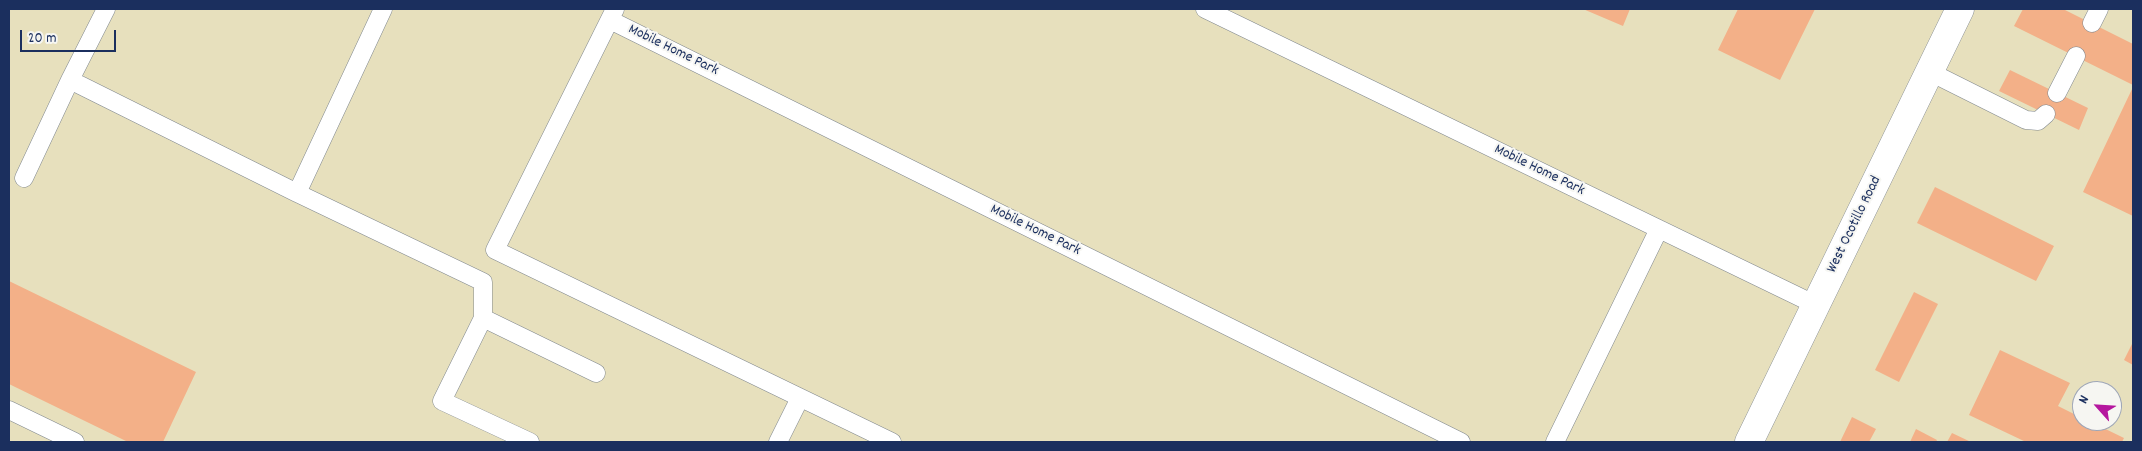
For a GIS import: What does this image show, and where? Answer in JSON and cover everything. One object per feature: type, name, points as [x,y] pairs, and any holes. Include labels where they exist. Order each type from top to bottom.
[{"type":"street","name":"West Ocotillo Road","points":[[1749,442],[1960,9]]},
{"type":"lane","points":[[24,178],[106,9]]},
{"type":"lane","points":[[297,193],[383,9]]},
{"type":"lane","name":"Mobile Home Park","points":[[1205,9],[1816,305]]},
{"type":"lane","name":"Mobile Home Park","points":[[892,442],[495,250],[612,14],[1461,442]]},
{"type":"lane","points":[[2057,93],[2076,56]]},
{"type":"lane","points":[[1930,72],[2026,120],[2038,120],[2046,114]]},
{"type":"lane","points":[[70,80],[297,193],[483,282],[483,318],[442,401],[530,442]]},
{"type":"lane","points":[[1555,442],[1659,229]]},
{"type":"lane","points":[[483,318],[596,373]]},
{"type":"lane","points":[[778,442],[800,398]]},
{"type":"lane","points":[[9,410],[75,442]]},
{"type":"building","points":[[1583,9],[1630,9],[1623,26]]},
{"type":"building","points":[[1738,9],[1815,9],[1780,80],[1718,50]]},
{"type":"building","points":[[2023,9],[2063,9],[2133,44],[2133,85],[2014,26]]},
{"type":"building","points":[[2010,70],[2088,108],[2079,130],[1999,91]]},
{"type":"building","points":[[2133,87],[2133,216],[2083,192]]},
{"type":"building","points":[[1935,187],[2054,246],[2036,281],[1917,223]]},
{"type":"building","points":[[9,281],[196,372],[163,442],[128,442],[9,384]]},
{"type":"building","points":[[1914,292],[1938,304],[1899,382],[1875,370]]},
{"type":"building","points":[[2133,342],[2133,365],[2124,360]]},
{"type":"building","points":[[2000,350],[2070,383],[2058,406],[2072,413],[2072,431],[2110,431],[2124,438],[2122,442],[2026,442],[1969,415]]},
{"type":"building","points":[[1852,417],[1876,429],[1869,442],[1840,442]]},
{"type":"building","points":[[1916,429],[1937,440],[1936,442],[1910,442]]},
{"type":"building","points":[[1952,433],[1971,442],[1947,442]]}]
